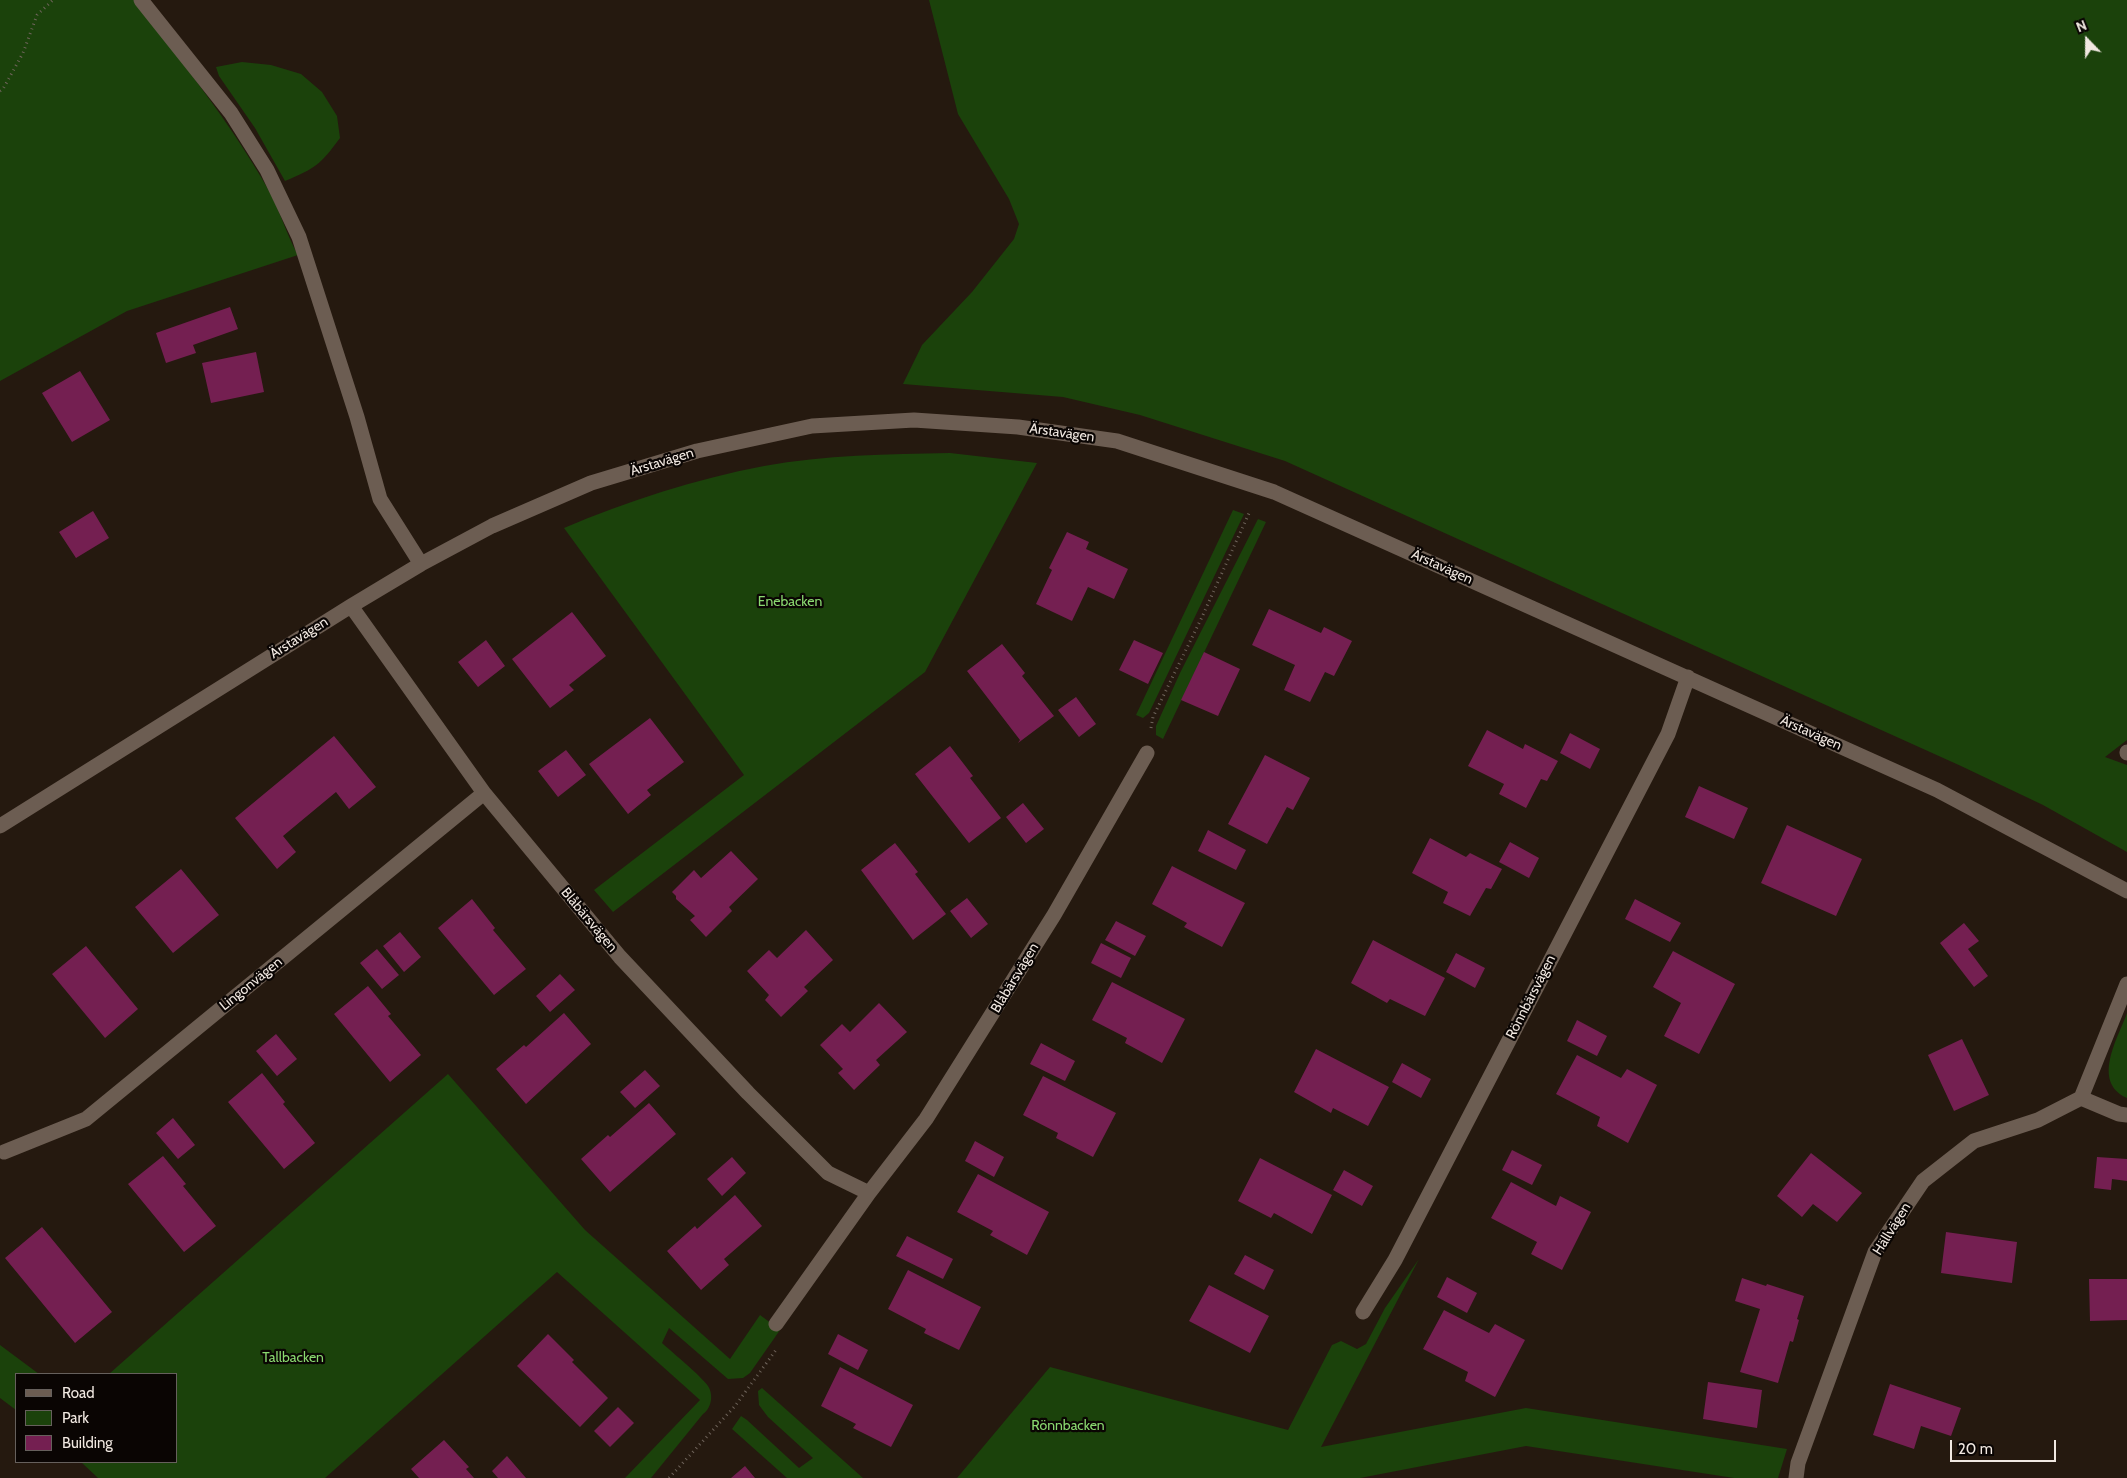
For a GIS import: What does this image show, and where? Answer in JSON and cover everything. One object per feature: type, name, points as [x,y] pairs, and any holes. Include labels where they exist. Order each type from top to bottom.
[{"type":"street","points":[[141,0],[231,113],[267,170],[299,237],[357,417],[380,499],[421,564]]},
{"type":"street","name":"Ärstavägen","points":[[0,826],[351,606],[421,564],[492,526],[591,483],[697,451],[812,426],[914,420],[1018,426],[1117,441],[1261,488],[1688,677],[1937,790],[2127,890]]},
{"type":"street","name":"Blåbärsvägen","points":[[351,606],[484,793],[620,957],[748,1093],[828,1173],[869,1193]]},
{"type":"street","name":"Rönnbärsvägen","points":[[1363,1312],[1395,1260],[1668,734],[1688,677]]},
{"type":"street","name":"Blåbärsvägen","points":[[776,1324],[869,1193],[926,1119],[990,1020],[1054,915],[1147,753]]},
{"type":"street","name":"Lingonvägen","points":[[4,1152],[86,1119],[484,793]]},
{"type":"street","points":[[2127,984],[2081,1098],[2119,1114],[2127,1115]]},
{"type":"street","name":"Hällvägen","points":[[1796,1478],[1798,1463],[1875,1252],[1923,1181],[1974,1141],[2038,1120],[2081,1098]]},
{"type":"path","points":[[0,91],[3,89],[23,53],[37,15],[53,0]]},
{"type":"path","points":[[1154,717],[1261,488]]},
{"type":"path","points":[[669,1478],[735,1406],[787,1336],[776,1324]]},
{"type":"green space","points":[[0,0],[134,0],[238,140],[272,197],[298,255],[127,311],[0,381]]},
{"type":"green space","points":[[929,0],[2127,0],[2127,740],[2105,757],[2127,765],[2127,852],[2043,805],[1961,766],[1285,461],[1140,415],[1063,397],[903,384],[922,345],[972,292],[1014,239],[1019,224],[1009,199],[958,114]]},
{"type":"green space","points":[[242,62],[271,65],[301,74],[322,92],[337,116],[340,138],[317,165],[285,181],[255,128],[219,76],[216,67]]},
{"type":"green space","name":"Enebacken","points":[[950,453],[1037,463],[925,672],[613,912],[594,890],[744,775],[564,528],[662,492],[738,471],[787,462],[833,457]]},
{"type":"green space","points":[[1233,510],[1244,514],[1149,713],[1143,718],[1136,715]]},
{"type":"green space","points":[[1258,519],[1266,522],[1163,739],[1156,735],[1156,726],[1180,673]]},
{"type":"green space","points":[[2127,1013],[2127,1098],[2116,1091],[2109,1071],[2110,1059]]},
{"type":"green space","name":"Tallbacken","points":[[448,1074],[585,1230],[730,1359],[760,1315],[780,1330],[750,1373],[743,1378],[728,1379],[669,1328],[662,1343],[704,1381],[710,1390],[711,1397],[710,1405],[706,1412],[651,1478],[625,1478],[700,1400],[557,1272],[325,1478],[98,1478],[82,1463],[178,1463],[178,1373],[110,1373]]},
{"type":"green space","name":"Rönnbacken","points":[[1419,1259],[1321,1447],[1526,1408],[1787,1449],[1778,1478],[1734,1478],[1526,1446],[1360,1478],[957,1478],[1050,1367],[1288,1430],[1332,1345],[1341,1341],[1357,1349],[1366,1344],[1385,1308]]},
{"type":"green space","points":[[0,1345],[38,1373],[15,1373],[15,1409],[0,1398]]},
{"type":"green space","points":[[762,1388],[863,1478],[787,1478],[732,1429],[741,1416],[799,1468],[813,1458],[768,1417],[759,1405],[758,1391]]},
{"type":"building","points":[[230,307],[238,329],[193,345],[196,353],[166,363],[156,333]]},
{"type":"building","points":[[256,352],[264,392],[211,403],[202,363]]},
{"type":"building","points":[[80,371],[110,420],[72,442],[42,393]]},
{"type":"building","points":[[93,511],[109,538],[76,558],[59,532]]},
{"type":"building","points":[[1067,532],[1089,542],[1086,549],[1128,569],[1114,599],[1088,587],[1072,621],[1036,604],[1052,570],[1049,568]]},
{"type":"building","points":[[1269,609],[1321,633],[1324,627],[1352,641],[1334,676],[1325,672],[1310,702],[1284,690],[1295,665],[1252,645]]},
{"type":"building","points":[[572,612],[606,656],[569,685],[574,690],[550,708],[512,659]]},
{"type":"building","points":[[486,640],[505,666],[478,687],[458,662]]},
{"type":"building","points":[[1134,640],[1163,653],[1148,684],[1119,670]]},
{"type":"building","points":[[1002,644],[1025,673],[1022,676],[1054,716],[1018,743],[1020,740],[967,671]]},
{"type":"building","points":[[1204,652],[1240,669],[1218,716],[1181,700]]},
{"type":"building","points":[[1076,697],[1096,724],[1079,737],[1058,710]]},
{"type":"building","points":[[650,718],[684,762],[647,790],[651,795],[628,814],[589,764]]},
{"type":"building","points":[[1487,730],[1523,749],[1525,744],[1558,761],[1547,781],[1541,779],[1526,808],[1499,794],[1504,784],[1468,766]]},
{"type":"building","points":[[1570,733],[1600,749],[1590,769],[1560,753]]},
{"type":"building","points":[[334,736],[376,787],[349,809],[336,792],[283,836],[296,852],[277,869],[235,818]]},
{"type":"building","points":[[950,746],[973,776],[970,778],[1001,818],[969,843],[915,774]]},
{"type":"building","points":[[566,750],[586,775],[558,797],[538,771]]},
{"type":"building","points":[[1265,755],[1310,778],[1293,810],[1287,807],[1267,844],[1228,824]]},
{"type":"building","points":[[1699,786],[1748,808],[1734,839],[1685,817]]},
{"type":"building","points":[[1023,803],[1044,829],[1026,843],[1006,817]]},
{"type":"building","points":[[1787,825],[1862,859],[1836,916],[1761,883]]},
{"type":"building","points":[[1208,830],[1246,850],[1236,870],[1198,851]]},
{"type":"building","points":[[1430,838],[1466,857],[1470,853],[1502,869],[1491,889],[1486,888],[1470,916],[1443,903],[1448,892],[1412,873]]},
{"type":"building","points":[[1510,842],[1539,858],[1529,878],[1499,862]]},
{"type":"building","points":[[895,843],[918,872],[915,874],[946,914],[913,940],[861,870]]},
{"type":"building","points":[[731,851],[758,879],[729,907],[732,911],[706,937],[690,920],[695,916],[676,899],[672,892],[694,870],[701,878]]},
{"type":"building","points":[[1172,866],[1245,903],[1222,947],[1184,927],[1187,923],[1152,904]]},
{"type":"building","points":[[181,869],[219,915],[173,953],[135,907]]},
{"type":"building","points":[[967,898],[988,924],[971,938],[950,911]]},
{"type":"building","points":[[472,899],[495,928],[493,930],[526,969],[494,995],[438,928]]},
{"type":"building","points":[[1635,899],[1681,923],[1670,942],[1625,919]]},
{"type":"building","points":[[1116,921],[1146,936],[1135,956],[1105,940]]},
{"type":"building","points":[[1964,923],[1979,941],[1968,949],[1988,976],[1974,987],[1940,943]]},
{"type":"building","points":[[806,930],[833,960],[804,987],[808,991],[781,1017],[765,1000],[769,995],[747,971],[769,950],[777,958]]},
{"type":"building","points":[[400,932],[421,957],[404,972],[383,946]]},
{"type":"building","points":[[1373,940],[1445,978],[1425,1016],[1390,999],[1387,1003],[1351,983]]},
{"type":"building","points":[[1101,943],[1131,958],[1121,978],[1091,963]]},
{"type":"building","points":[[86,946],[138,1009],[105,1038],[52,974]]},
{"type":"building","points":[[377,949],[399,975],[382,989],[360,963]]},
{"type":"building","points":[[1673,951],[1735,984],[1699,1054],[1664,1036],[1681,1003],[1653,987]]},
{"type":"building","points":[[1456,953],[1485,968],[1475,988],[1446,972]]},
{"type":"building","points":[[560,974],[575,990],[550,1012],[536,996]]},
{"type":"building","points":[[1112,982],[1185,1019],[1162,1063],[1125,1043],[1127,1038],[1092,1020]]},
{"type":"building","points":[[368,986],[391,1014],[388,1016],[421,1055],[390,1082],[334,1014]]},
{"type":"building","points":[[879,1003],[907,1032],[876,1060],[880,1065],[854,1090],[838,1073],[843,1069],[820,1045],[842,1024],[850,1032]]},
{"type":"building","points":[[564,1013],[591,1044],[526,1104],[496,1069],[524,1045],[526,1047]]},
{"type":"building","points":[[1577,1020],[1607,1036],[1597,1056],[1567,1041]]},
{"type":"building","points":[[276,1034],[297,1059],[277,1076],[256,1051]]},
{"type":"building","points":[[1962,1039],[1989,1095],[1954,1111],[1928,1055]]},
{"type":"building","points":[[1041,1043],[1075,1061],[1065,1081],[1030,1064]]},
{"type":"building","points":[[1316,1049],[1389,1087],[1368,1126],[1333,1108],[1331,1113],[1294,1092]]},
{"type":"building","points":[[1577,1055],[1621,1078],[1627,1069],[1657,1085],[1628,1143],[1597,1126],[1600,1117],[1556,1094]]},
{"type":"building","points":[[1402,1063],[1431,1079],[1421,1098],[1392,1082]]},
{"type":"building","points":[[645,1070],[660,1086],[635,1108],[620,1092]]},
{"type":"building","points":[[262,1073],[285,1102],[283,1104],[315,1143],[284,1169],[228,1102]]},
{"type":"building","points":[[1043,1076],[1116,1113],[1093,1157],[1056,1138],[1058,1133],[1023,1115]]},
{"type":"building","points":[[649,1103],[676,1134],[610,1192],[581,1159]]},
{"type":"building","points":[[173,1118],[195,1145],[178,1159],[156,1133]]},
{"type":"building","points":[[975,1141],[1004,1157],[994,1177],[965,1161]]},
{"type":"building","points":[[1512,1150],[1542,1165],[1532,1185],[1502,1170]]},
{"type":"building","points":[[1811,1153],[1862,1193],[1837,1222],[1813,1204],[1802,1217],[1777,1196]]},
{"type":"building","points":[[163,1156],[186,1184],[183,1186],[216,1226],[184,1252],[128,1184]]},
{"type":"building","points":[[732,1157],[746,1173],[722,1196],[707,1179]]},
{"type":"building","points":[[2097,1157],[2127,1159],[2127,1181],[2112,1179],[2111,1190],[2094,1188]]},
{"type":"building","points":[[1260,1158],[1332,1195],[1312,1234],[1274,1213],[1271,1218],[1238,1201]]},
{"type":"building","points":[[1344,1170],[1373,1186],[1362,1206],[1333,1190]]},
{"type":"building","points":[[978,1174],[1049,1212],[1027,1255],[990,1235],[993,1231],[957,1212]]},
{"type":"building","points":[[1511,1182],[1556,1206],[1560,1196],[1591,1212],[1562,1270],[1531,1254],[1537,1242],[1491,1218]]},
{"type":"building","points":[[735,1195],[762,1226],[724,1259],[729,1265],[701,1290],[667,1251],[695,1226],[697,1229]]},
{"type":"building","points":[[42,1227],[112,1312],[75,1343],[5,1258]]},
{"type":"building","points":[[1946,1232],[2017,1242],[2012,1283],[1941,1273]]},
{"type":"building","points":[[907,1236],[953,1259],[943,1279],[896,1256]]},
{"type":"building","points":[[1245,1255],[1274,1270],[1264,1290],[1234,1274]]},
{"type":"building","points":[[908,1270],[981,1307],[959,1350],[924,1333],[926,1329],[888,1309]]},
{"type":"building","points":[[1447,1277],[1477,1293],[1467,1313],[1437,1297]]},
{"type":"building","points":[[1742,1278],[1804,1296],[1793,1342],[1790,1341],[1778,1383],[1740,1372],[1760,1309],[1735,1301]]},
{"type":"building","points":[[2089,1279],[2127,1279],[2127,1320],[2090,1321]]},
{"type":"building","points":[[1209,1285],[1269,1316],[1250,1353],[1189,1321]]},
{"type":"building","points":[[1444,1310],[1489,1333],[1495,1324],[1525,1340],[1495,1397],[1465,1381],[1468,1372],[1423,1349]]},
{"type":"building","points":[[548,1334],[574,1360],[572,1362],[608,1398],[580,1427],[517,1366]]},
{"type":"building","points":[[838,1334],[868,1350],[858,1370],[828,1354]]},
{"type":"building","points":[[840,1367],[913,1405],[891,1447],[853,1428],[856,1424],[821,1406]]},
{"type":"building","points":[[1708,1382],[1762,1390],[1757,1428],[1703,1419]]},
{"type":"building","points":[[1890,1384],[1961,1408],[1951,1436],[1921,1426],[1914,1449],[1873,1435]]},
{"type":"building","points":[[618,1407],[634,1423],[610,1447],[594,1431]]},
{"type":"building","points":[[444,1440],[469,1467],[466,1469],[474,1478],[419,1478],[411,1469]]},
{"type":"building","points":[[507,1456],[526,1478],[498,1478],[492,1471]]},
{"type":"building","points":[[745,1466],[755,1478],[731,1478]]}]
